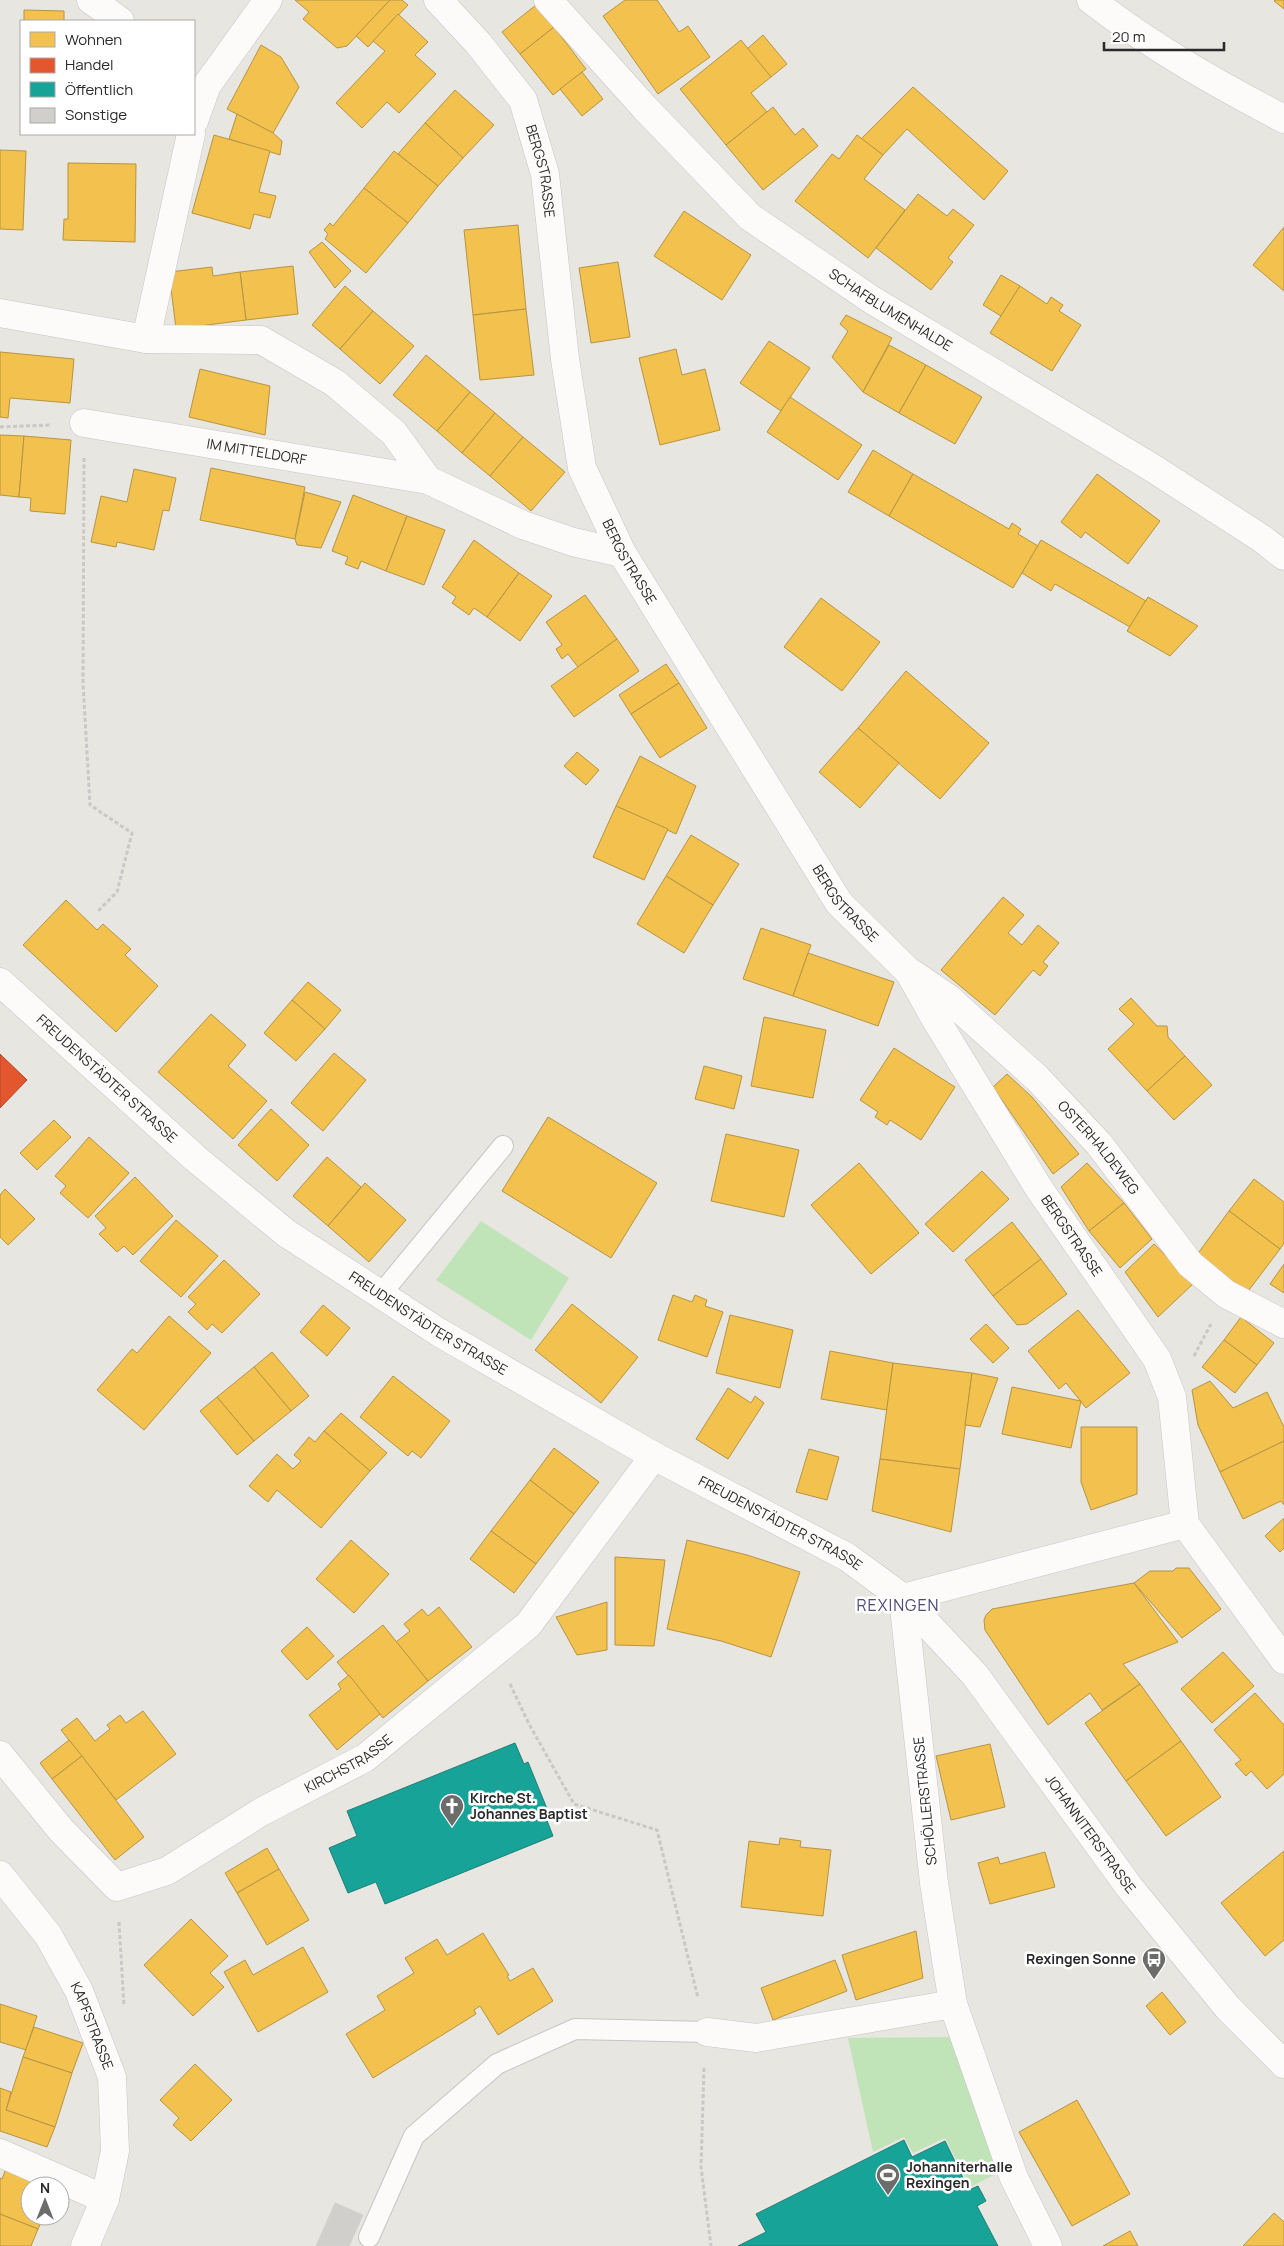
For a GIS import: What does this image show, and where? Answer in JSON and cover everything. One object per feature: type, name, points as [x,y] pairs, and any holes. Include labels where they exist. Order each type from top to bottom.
[{"type":"street","points":[[92,0],[119,20]]},
{"type":"street","points":[[195,114],[200,80],[268,0]]},
{"type":"street","name":"BERGSTRASSE","points":[[438,0],[478,43],[523,100],[545,174],[565,359],[582,468],[622,553],[839,903],[909,972],[936,1020],[1038,1187],[1157,1359],[1172,1397],[1185,1524]]},
{"type":"street","name":"SCHAFBLUMENHALDE","points":[[548,0],[645,108],[750,217],[872,300],[1151,467],[1284,556]]},
{"type":"street","points":[[1091,0],[1126,27],[1243,97],[1284,119]]},
{"type":"street","points":[[146,339],[191,135]]},
{"type":"street","name":"IM MITTELDORF","points":[[0,312],[146,339],[260,340],[335,383],[394,433],[428,480]]},
{"type":"street","name":"IM MITTELDORF","points":[[84,423],[428,480],[523,525],[573,542],[622,553]]},
{"type":"street","name":"OSTERHALDEWEG","points":[[909,972],[948,998],[1036,1078],[1099,1144],[1190,1264],[1226,1294],[1284,1324]]},
{"type":"street","name":"FREUDENSTÄDTER STRASSE","points":[[0,982],[195,1158],[286,1233],[440,1333],[654,1456],[847,1557],[903,1598]]},
{"type":"street","name":"KIRCHSTRASSE","points":[[117,1887],[167,1871],[261,1812],[365,1758],[528,1624],[654,1456]]},
{"type":"street","points":[[903,1598],[1185,1524],[1284,1660]]},
{"type":"street","name":"SCHÖLLERSTRASSE","points":[[903,1598],[934,1883],[952,2004],[1014,2178],[1048,2246]]},
{"type":"street","name":"JOHANNITERSTRASSE","points":[[903,1598],[975,1675],[1148,1910],[1228,2008],[1284,2064]]},
{"type":"street","points":[[0,1755],[61,1830],[117,1887]]},
{"type":"street","name":"KAPFSTRASSE","points":[[0,1875],[48,1935],[79,1991],[112,2077],[115,2151],[105,2199],[85,2246]]},
{"type":"street","points":[[707,2032],[756,2038],[952,2004]]},
{"type":"street","points":[[0,2153],[105,2199]]},
{"type":"lane","points":[[382,1294],[503,1146]]},
{"type":"lane","points":[[369,2237],[414,2136],[497,2064],[575,2029],[707,2032]]},
{"type":"path","points":[[0,427],[84,423],[83,683],[90,805],[132,832],[117,892],[98,911]]},
{"type":"path","points":[[1172,1397],[1226,1294]]},
{"type":"path","points":[[495,1651],[529,1724],[574,1804],[657,1830],[707,2032],[704,2046],[701,2167],[711,2246]]},
{"type":"path","points":[[117,1887],[125,2011]]},
{"type":"green space","points":[[481,1221],[569,1278],[531,1340],[436,1280]]},
{"type":"green space","points":[[950,2037],[998,2173],[970,2187],[945,2138],[913,2153],[904,2137],[873,2152],[848,2038]]},
{"type":"building: Wohnen","points":[[295,0],[390,0],[347,46],[337,48],[303,19],[309,12]]},
{"type":"building: Wohnen","points":[[390,0],[402,0],[408,5],[368,47],[356,36]]},
{"type":"building: Wohnen","points":[[625,0],[657,0],[679,32],[688,26],[710,57],[658,94],[603,16]]},
{"type":"building: Wohnen","points":[[1284,0],[1284,9],[1274,1]]},
{"type":"building: Wohnen","points":[[536,5],[554,27],[520,54],[502,32]]},
{"type":"building: Wohnen","points":[[24,10],[64,11],[64,20],[24,20]]},
{"type":"building: Wohnen","points":[[398,14],[428,42],[415,55],[436,74],[399,113],[387,102],[362,128],[336,103],[385,51],[373,41]]},
{"type":"building: Wohnen","points":[[554,27],[586,69],[553,95],[520,54]]},
{"type":"building: Wohnen","points":[[763,35],[787,64],[771,77],[747,49]]},
{"type":"building: Wohnen","points":[[741,40],[771,77],[751,93],[767,112],[726,145],[680,89]]},
{"type":"building: Wohnen","points":[[261,45],[281,57],[299,87],[273,133],[227,109]]},
{"type":"building: Wohnen","points":[[582,72],[603,99],[582,116],[560,89]]},
{"type":"building: Wohnen","points":[[913,87],[1008,171],[984,200],[907,129],[883,155],[861,139]]},
{"type":"building: Wohnen","points":[[455,90],[494,125],[463,158],[425,123]]},
{"type":"building: Wohnen","points":[[773,107],[795,135],[803,128],[818,146],[763,190],[726,145]]},
{"type":"building: Wohnen","points":[[237,114],[273,133],[282,141],[280,155],[229,139]]},
{"type":"building: Wohnen","points":[[425,123],[463,158],[438,186],[398,154]]},
{"type":"building: Wohnen","points":[[214,135],[270,151],[259,192],[276,196],[270,218],[254,214],[250,229],[192,213]]},
{"type":"building: Wohnen","points":[[857,135],[883,155],[864,179],[905,210],[868,258],[795,201],[832,154],[839,159]]},
{"type":"building: Wohnen","points":[[0,150],[26,151],[23,230],[0,229]]},
{"type":"building: Wohnen","points":[[394,151],[438,186],[408,223],[364,188]]},
{"type":"building: Wohnen","points":[[68,163],[136,164],[135,242],[63,240],[64,219],[68,219]]},
{"type":"building: Wohnen","points":[[364,188],[408,223],[366,273],[325,239],[328,234],[324,230],[330,223],[333,226]]},
{"type":"building: Wohnen","points":[[918,194],[947,216],[953,209],[974,225],[948,258],[953,262],[931,290],[876,248]]},
{"type":"building: Wohnen","points":[[684,211],[751,255],[722,300],[654,256]]},
{"type":"building: Wohnen","points":[[518,225],[526,309],[473,315],[464,230]]},
{"type":"building: Wohnen","points":[[1284,227],[1284,291],[1253,265]]},
{"type":"building: Wohnen","points":[[322,242],[351,271],[335,288],[309,252]]},
{"type":"building: Wohnen","points":[[618,262],[630,337],[591,343],[579,268]]},
{"type":"building: Wohnen","points":[[293,266],[298,314],[246,320],[240,272]]},
{"type":"building: Wohnen","points":[[212,267],[213,276],[240,272],[246,320],[176,329],[169,272]]},
{"type":"building: Wohnen","points":[[1001,275],[1020,286],[1001,316],[983,305]]},
{"type":"building: Wohnen","points":[[345,286],[373,311],[340,349],[312,325]]},
{"type":"building: Wohnen","points":[[1020,286],[1047,304],[1051,297],[1063,305],[1059,311],[1081,325],[1052,371],[990,333]]},
{"type":"building: Wohnen","points":[[526,309],[534,375],[480,380],[473,315]]},
{"type":"building: Wohnen","points":[[373,311],[414,346],[380,384],[340,349]]},
{"type":"building: Wohnen","points":[[846,315],[892,338],[863,392],[832,357],[848,331],[840,324]]},
{"type":"building: Wohnen","points":[[769,341],[810,368],[781,411],[740,383]]},
{"type":"building: Wohnen","points":[[889,345],[926,365],[899,413],[863,392]]},
{"type":"building: Wohnen","points":[[676,349],[682,375],[705,369],[720,430],[660,445],[639,358]]},
{"type":"building: Wohnen","points":[[0,352],[74,359],[70,403],[10,398],[8,418],[0,417]]},
{"type":"building: Wohnen","points":[[426,355],[470,392],[437,431],[393,395]]},
{"type":"building: Wohnen","points":[[926,365],[982,397],[955,444],[899,413]]},
{"type":"building: Wohnen","points":[[200,369],[270,386],[265,435],[189,417]]},
{"type":"building: Wohnen","points":[[470,392],[495,413],[462,453],[437,431]]},
{"type":"building: Wohnen","points":[[790,397],[862,445],[838,480],[767,432]]},
{"type":"building: Wohnen","points":[[495,413],[523,437],[490,476],[462,453]]},
{"type":"building: Wohnen","points":[[0,435],[24,436],[19,497],[0,495]]},
{"type":"building: Wohnen","points":[[24,436],[71,440],[65,514],[30,511],[31,498],[19,497]]},
{"type":"building: Wohnen","points":[[523,437],[565,472],[531,511],[490,476]]},
{"type":"building: Wohnen","points":[[873,450],[913,474],[889,516],[848,492]]},
{"type":"building: Wohnen","points":[[211,468],[305,487],[295,539],[200,520]]},
{"type":"building: Wohnen","points":[[134,469],[176,478],[169,511],[163,510],[154,550],[117,542],[116,547],[91,542],[101,496],[127,502]]},
{"type":"building: Wohnen","points":[[913,474],[1009,529],[1012,523],[1021,529],[1018,534],[1038,546],[1013,588],[889,516]]},
{"type":"building: Wohnen","points":[[1097,474],[1160,521],[1128,564],[1085,532],[1081,538],[1061,522]]},
{"type":"building: Wohnen","points":[[305,492],[341,502],[321,548],[297,545],[295,539]]},
{"type":"building: Wohnen","points":[[353,495],[407,516],[386,571],[361,561],[358,569],[345,564],[348,557],[332,551]]},
{"type":"building: Wohnen","points":[[407,516],[445,530],[424,585],[386,571]]},
{"type":"building: Wohnen","points":[[474,540],[519,573],[487,617],[474,608],[469,615],[452,603],[456,597],[442,587]]},
{"type":"building: Wohnen","points":[[1041,540],[1146,601],[1130,627],[1055,584],[1051,591],[1022,573]]},
{"type":"building: Wohnen","points":[[519,573],[552,596],[520,641],[487,617]]},
{"type":"building: Wohnen","points":[[585,595],[617,639],[578,667],[568,654],[562,659],[556,649],[562,645],[546,622]]},
{"type":"building: Wohnen","points":[[1148,597],[1198,626],[1170,656],[1127,631]]},
{"type":"building: Wohnen","points":[[821,598],[880,642],[842,691],[784,647]]},
{"type":"building: Wohnen","points":[[617,639],[639,671],[574,717],[551,686]]},
{"type":"building: Wohnen","points":[[666,664],[679,683],[631,714],[619,695]]},
{"type":"building: Wohnen","points":[[906,671],[989,743],[940,799],[858,728]]},
{"type":"building: Wohnen","points":[[679,683],[707,728],[660,758],[631,714]]},
{"type":"building: Wohnen","points":[[858,728],[899,763],[860,808],[819,772]]},
{"type":"building: Wohnen","points":[[577,752],[599,770],[586,785],[564,766]]},
{"type":"building: Wohnen","points":[[640,756],[696,786],[676,834],[616,806]]},
{"type":"building: Wohnen","points":[[616,806],[668,829],[644,880],[593,857]]},
{"type":"building: Wohnen","points":[[691,835],[739,864],[713,905],[666,876]]},
{"type":"building: Wohnen","points":[[666,876],[713,905],[684,953],[637,924]]},
{"type":"building: Wohnen","points":[[1003,897],[1024,915],[1008,933],[1022,945],[1038,925],[1059,943],[1043,962],[1048,966],[1040,976],[1033,970],[995,1015],[941,970]]},
{"type":"building: Wohnen","points":[[66,900],[97,930],[103,924],[131,949],[125,955],[158,986],[116,1032],[23,945]]},
{"type":"building: Wohnen","points":[[761,928],[811,945],[793,996],[743,979]]},
{"type":"building: Wohnen","points":[[808,953],[894,982],[878,1026],[793,996]]},
{"type":"building: Wohnen","points":[[308,982],[341,1010],[325,1029],[292,1000]]},
{"type":"building: Wohnen","points":[[1131,998],[1157,1026],[1167,1026],[1168,1037],[1185,1056],[1147,1091],[1108,1049],[1134,1024],[1119,1009]]},
{"type":"building: Wohnen","points":[[292,1000],[325,1029],[296,1061],[264,1033]]},
{"type":"building: Wohnen","points":[[211,1014],[246,1045],[228,1066],[267,1101],[233,1139],[158,1072]]},
{"type":"building: Wohnen","points":[[764,1017],[826,1030],[813,1098],[751,1086]]},
{"type":"building: Wohnen","points":[[894,1048],[955,1087],[921,1140],[890,1120],[887,1125],[875,1117],[878,1112],[860,1100]]},
{"type":"building: Wohnen","points":[[334,1053],[366,1080],[323,1131],[291,1103]]},
{"type":"building: Wohnen","points":[[1185,1056],[1212,1085],[1174,1120],[1147,1091]]},
{"type":"building: Wohnen","points":[[704,1066],[742,1076],[734,1109],[695,1099]]},
{"type":"building: Wohnen","points":[[1007,1074],[1032,1097],[1079,1154],[1053,1174],[993,1087]]},
{"type":"building: Wohnen","points":[[271,1109],[309,1145],[277,1181],[238,1145]]},
{"type":"building: Wohnen","points":[[548,1117],[657,1183],[611,1258],[502,1191]]},
{"type":"building: Wohnen","points":[[54,1120],[71,1137],[37,1170],[20,1153]]},
{"type":"building: Wohnen","points":[[726,1134],[799,1150],[784,1217],[711,1201]]},
{"type":"building: Wohnen","points":[[89,1137],[129,1173],[88,1218],[60,1193],[66,1186],[55,1176]]},
{"type":"building: Wohnen","points":[[327,1157],[361,1187],[328,1226],[293,1196]]},
{"type":"building: Wohnen","points":[[859,1163],[919,1233],[871,1274],[811,1205]]},
{"type":"building: Wohnen","points":[[1087,1163],[1124,1203],[1089,1231],[1061,1187]]},
{"type":"building: Wohnen","points":[[982,1171],[1009,1199],[953,1252],[925,1224]]},
{"type":"building: Wohnen","points":[[135,1177],[173,1216],[133,1255],[124,1246],[117,1252],[99,1234],[106,1228],[95,1216]]},
{"type":"building: Wohnen","points":[[1254,1179],[1284,1202],[1284,1243],[1280,1249],[1229,1211]]},
{"type":"building: Wohnen","points":[[365,1183],[406,1220],[369,1262],[328,1226]]},
{"type":"building: Wohnen","points":[[5,1189],[35,1219],[8,1245],[0,1237],[0,1195]]},
{"type":"building: Wohnen","points":[[1124,1203],[1152,1239],[1120,1268],[1089,1231]]},
{"type":"building: Wohnen","points":[[1229,1211],[1280,1249],[1246,1294],[1196,1256]]},
{"type":"building: Wohnen","points":[[176,1220],[218,1256],[181,1297],[140,1261]]},
{"type":"building: Wohnen","points":[[1012,1222],[1041,1259],[993,1296],[965,1260]]},
{"type":"building: Wohnen","points":[[1154,1244],[1194,1283],[1158,1317],[1125,1272]]},
{"type":"building: Wohnen","points":[[1041,1259],[1067,1294],[1027,1324],[1017,1325],[993,1296]]},
{"type":"building: Wohnen","points":[[224,1260],[260,1294],[222,1333],[212,1324],[207,1330],[188,1312],[196,1304],[188,1297]]},
{"type":"building: Wohnen","points":[[1284,1264],[1284,1293],[1270,1284]]},
{"type":"building: Wohnen","points":[[673,1295],[692,1302],[695,1295],[707,1300],[705,1306],[723,1312],[707,1357],[658,1340]]},
{"type":"building: Wohnen","points":[[572,1304],[638,1357],[601,1403],[535,1350]]},
{"type":"building: Wohnen","points":[[323,1305],[350,1328],[327,1356],[300,1332]]},
{"type":"building: Wohnen","points":[[1078,1310],[1130,1373],[1086,1408],[1066,1383],[1059,1389],[1028,1351]]},
{"type":"building: Wohnen","points":[[730,1315],[793,1330],[780,1388],[716,1373]]},
{"type":"building: Wohnen","points":[[169,1316],[211,1353],[144,1430],[97,1390],[132,1349],[137,1353]]},
{"type":"building: Wohnen","points":[[1241,1317],[1274,1343],[1257,1365],[1224,1340]]},
{"type":"building: Wohnen","points":[[986,1324],[1009,1348],[993,1363],[970,1339]]},
{"type":"building: Wohnen","points":[[1224,1340],[1257,1365],[1235,1393],[1202,1367]]},
{"type":"building: Wohnen","points":[[830,1351],[893,1363],[887,1410],[821,1399]]},
{"type":"building: Wohnen","points":[[272,1352],[309,1396],[291,1411],[254,1367]]},
{"type":"building: Wohnen","points":[[893,1363],[972,1373],[960,1469],[880,1459]]},
{"type":"building: Wohnen","points":[[254,1367],[291,1411],[254,1441],[217,1397]]},
{"type":"building: Wohnen","points":[[972,1373],[998,1378],[980,1427],[965,1425]]},
{"type":"building: Wohnen","points":[[393,1376],[450,1421],[421,1458],[412,1451],[408,1456],[360,1417]]},
{"type":"building: Wohnen","points":[[1210,1381],[1233,1408],[1267,1392],[1284,1427],[1284,1441],[1220,1472],[1198,1425],[1192,1390]]},
{"type":"building: Wohnen","points":[[1012,1387],[1081,1401],[1071,1448],[1002,1434]]},
{"type":"building: Wohnen","points":[[728,1388],[751,1403],[755,1396],[764,1403],[728,1459],[696,1439]]},
{"type":"building: Wohnen","points":[[217,1397],[254,1441],[237,1455],[200,1411]]},
{"type":"building: Wohnen","points":[[341,1413],[387,1453],[370,1471],[324,1431]]},
{"type":"building: Wohnen","points":[[1081,1427],[1137,1427],[1137,1494],[1091,1510],[1081,1482]]},
{"type":"building: Wohnen","points":[[324,1431],[370,1471],[321,1528],[277,1490],[268,1502],[249,1486],[277,1454],[293,1469],[301,1461],[294,1455],[309,1437],[315,1442]]},
{"type":"building: Wohnen","points":[[1284,1441],[1284,1505],[1281,1501],[1243,1519],[1220,1472]]},
{"type":"building: Wohnen","points":[[554,1448],[599,1482],[574,1514],[530,1480]]},
{"type":"building: Wohnen","points":[[809,1449],[839,1457],[827,1500],[796,1492]]},
{"type":"building: Wohnen","points":[[880,1459],[960,1469],[951,1532],[872,1511]]},
{"type":"building: Wohnen","points":[[530,1480],[574,1514],[536,1564],[491,1531]]},
{"type":"building: Wohnen","points":[[1284,1518],[1284,1548],[1280,1552],[1265,1536]]},
{"type":"building: Wohnen","points":[[491,1531],[536,1564],[514,1593],[470,1559]]},
{"type":"building: Wohnen","points":[[351,1540],[389,1574],[354,1613],[316,1579]]},
{"type":"building: Wohnen","points":[[687,1540],[747,1555],[800,1572],[771,1657],[721,1641],[667,1629]]},
{"type":"building: Wohnen","points":[[615,1557],[665,1560],[654,1646],[615,1645]]},
{"type":"building: Wohnen","points":[[1176,1568],[1189,1568],[1221,1609],[1182,1638],[1134,1583],[1150,1571],[1173,1571]]},
{"type":"building: Wohnen","points":[[1134,1583],[1178,1642],[1123,1664],[1140,1684],[1102,1710],[1090,1693],[1048,1725],[985,1630],[984,1620],[986,1615],[992,1609]]},
{"type":"building: Wohnen","points":[[607,1602],[607,1650],[577,1655],[556,1617]]},
{"type":"building: Wohnen","points":[[439,1607],[472,1647],[428,1681],[396,1642],[410,1631],[404,1624],[422,1609],[428,1616]]},
{"type":"building: Wohnen","points":[[383,1625],[428,1681],[383,1718],[337,1662]]},
{"type":"building: Wohnen","points":[[307,1627],[334,1656],[307,1680],[281,1651]]},
{"type":"building: Wohnen","points":[[1223,1652],[1254,1686],[1212,1723],[1181,1689]]},
{"type":"building: Wohnen","points":[[349,1675],[380,1714],[337,1750],[309,1715],[341,1689],[338,1684]]},
{"type":"building: Wohnen","points":[[1140,1684],[1181,1741],[1126,1781],[1085,1723]]},
{"type":"building: Wohnen","points":[[1255,1693],[1284,1725],[1284,1774],[1267,1789],[1251,1771],[1246,1776],[1235,1764],[1241,1760],[1214,1730]]},
{"type":"building: Wohnen","points":[[143,1711],[176,1754],[116,1800],[61,1730],[77,1718],[95,1741],[110,1729],[107,1725],[120,1715],[126,1723]]},
{"type":"building: Wohnen","points":[[69,1740],[82,1756],[52,1779],[40,1763]]},
{"type":"building: Wohnen","points":[[1181,1741],[1221,1797],[1166,1836],[1126,1781]]},
{"type":"building: Wohnen","points":[[990,1744],[1005,1807],[951,1820],[936,1756]]},
{"type":"building: Wohnen","points":[[82,1756],[144,1837],[115,1860],[52,1779]]},
{"type":"building: Wohnen","points":[[780,1838],[801,1841],[800,1847],[831,1850],[823,1916],[741,1907],[749,1841],[779,1845]]},
{"type":"building: Wohnen","points":[[267,1848],[279,1869],[237,1893],[225,1873]]},
{"type":"building: Wohnen","points":[[1284,1851],[1284,1940],[1265,1956],[1221,1903]]},
{"type":"building: Wohnen","points":[[1045,1852],[1055,1887],[990,1904],[978,1863],[998,1857],[1000,1864]]},
{"type":"building: Wohnen","points":[[279,1869],[309,1920],[267,1945],[237,1893]]},
{"type":"building: Wohnen","points":[[191,1919],[228,1956],[210,1973],[224,1987],[193,2016],[144,1965]]},
{"type":"building: Wohnen","points":[[916,1931],[923,1978],[856,2000],[842,1955]]},
{"type":"building: Wohnen","points":[[483,1933],[509,1975],[507,1976],[510,1981],[533,1968],[553,2001],[498,2035],[480,2006],[474,2010],[476,2014],[373,2078],[346,2034],[385,2010],[377,1996],[414,1973],[405,1958],[437,1939],[447,1955]]},
{"type":"building: Wohnen","points":[[303,1947],[328,1992],[258,2032],[224,1972],[245,1960],[253,1975]]},
{"type":"building: Wohnen","points":[[835,1960],[847,1991],[773,2020],[761,1988]]},
{"type":"building: Wohnen","points":[[1162,1992],[1186,2022],[1170,2035],[1146,2006]]},
{"type":"building: Wohnen","points":[[0,2004],[37,2016],[26,2050],[0,2042]]},
{"type":"building: Wohnen","points":[[34,2027],[83,2043],[72,2073],[23,2057]]},
{"type":"building: Wohnen","points":[[23,2057],[72,2073],[55,2127],[6,2110]]},
{"type":"building: Wohnen","points":[[195,2064],[232,2100],[191,2141],[173,2125],[179,2118],[160,2100]]},
{"type":"building: Wohnen","points":[[0,2088],[11,2092],[6,2110],[55,2127],[47,2147],[0,2131]]},
{"type":"building: Wohnen","points":[[1077,2100],[1130,2194],[1072,2226],[1019,2132]]},
{"type":"building: Wohnen","points":[[9,2161],[37,2176],[20,2176],[20,2222],[0,2214],[0,2178],[2,2179]]},
{"type":"building: Wohnen","points":[[1274,2213],[1284,2222],[1284,2246],[1243,2246]]},
{"type":"building: Wohnen","points":[[0,2214],[20,2222],[20,2226],[30,2226],[38,2229],[31,2246],[0,2246]]},
{"type":"building: Wohnen","points":[[1130,2231],[1138,2246],[1103,2246]]},
{"type":"building: Handel","points":[[0,1054],[27,1080],[0,1108]]},
{"type":"building: Öffentlich","name":"Kirche St. Johannes Baptist","points":[[515,1743],[524,1764],[528,1762],[550,1816],[546,1818],[553,1836],[385,1904],[376,1882],[348,1893],[329,1848],[357,1836],[347,1811]]},
{"type":"building: Öffentlich","name":"Johanniterhalle Rexingen","points":[[904,2140],[912,2157],[945,2141],[969,2190],[978,2186],[986,2201],[977,2206],[998,2246],[738,2246],[766,2232],[756,2214]]},
{"type":"building: Sonstige","points":[[335,2203],[363,2215],[349,2246],[316,2246]]},
{"type":"place","name":"Kirche St. Johannes Baptist","points":[[452,1827]]},
{"type":"place","name":"Rexingen Sonne","points":[[1154,1980]]},
{"type":"place","name":"Johanniterhalle Rexingen","points":[[888,2196]]},
{"type":"district","name":"REXINGEN","points":[[898,1605]]}]
